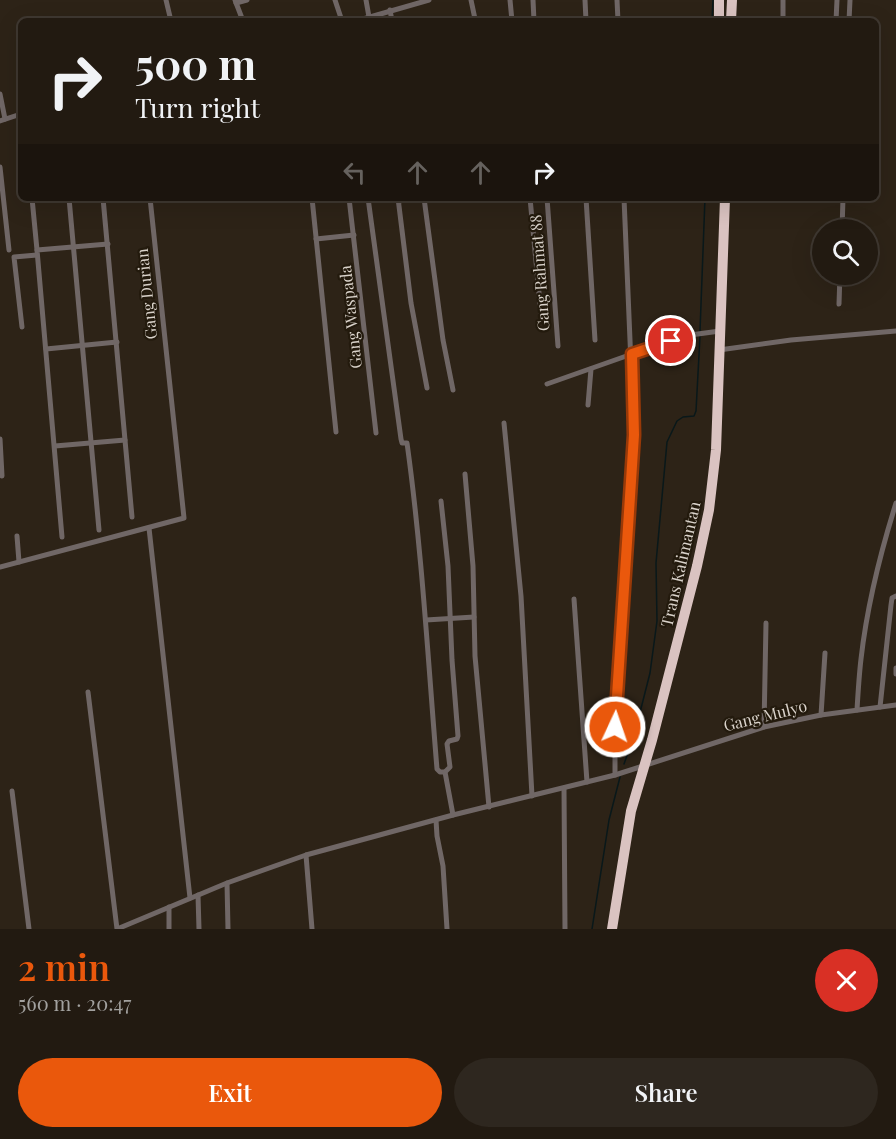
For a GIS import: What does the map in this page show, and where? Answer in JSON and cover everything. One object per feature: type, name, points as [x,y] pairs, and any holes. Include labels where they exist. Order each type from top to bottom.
[{"type":"highway","points":[[718,18],[719,0]]},
{"type":"highway","points":[[731,18],[732,0]]},
{"type":"highway","name":"Trans Kalimantan","points":[[612,929],[626,836],[697,566],[709,510],[716,450],[725,201]]},
{"type":"street","points":[[166,0],[170,18]]},
{"type":"street","points":[[242,18],[236,2],[247,0]]},
{"type":"street","points":[[335,0],[341,18]]},
{"type":"street","points":[[366,0],[372,18],[390,10],[429,0]]},
{"type":"street","points":[[471,0],[476,18]]},
{"type":"street","points":[[510,0],[512,18]]},
{"type":"street","points":[[533,0],[534,18]]},
{"type":"street","points":[[585,0],[586,18]]},
{"type":"street","points":[[618,0],[618,18]]},
{"type":"street","points":[[783,0],[783,18]]},
{"type":"street","points":[[836,18],[837,0]]},
{"type":"street","points":[[849,18],[850,0]]},
{"type":"street","points":[[390,10],[391,18]]},
{"type":"street","points":[[0,94],[3,120],[18,115]]},
{"type":"street","points":[[0,167],[9,250]]},
{"type":"street","points":[[32,201],[62,537]]},
{"type":"street","points":[[69,201],[99,530]]},
{"type":"street","points":[[103,201],[132,517]]},
{"type":"street","name":"Gang Durian","points":[[149,528],[184,518],[150,201]]},
{"type":"street","points":[[312,201],[336,432]]},
{"type":"street","name":"Gang Waspada","points":[[349,201],[376,433]]},
{"type":"street","points":[[368,201],[401,439],[402,442],[407,443],[412,475],[437,769],[445,772]]},
{"type":"street","points":[[398,201],[411,303],[427,388]]},
{"type":"street","points":[[424,201],[443,340],[453,390]]},
{"type":"street","points":[[530,201],[541,314]]},
{"type":"street","name":"Gang Rahmat 88","points":[[547,201],[558,346]]},
{"type":"street","points":[[586,201],[595,340]]},
{"type":"street","points":[[616,775],[615,713],[634,435],[624,201]]},
{"type":"street","points":[[842,219],[843,201]]},
{"type":"street","points":[[316,239],[354,235]]},
{"type":"street","points":[[22,327],[14,257],[73,246],[108,244]]},
{"type":"street","points":[[839,304],[840,285]]},
{"type":"street","points":[[547,384],[683,336],[720,331]]},
{"type":"street","points":[[719,350],[791,340],[896,331]]},
{"type":"street","points":[[46,349],[117,342]]},
{"type":"street","points":[[588,405],[591,369]]},
{"type":"street","points":[[504,423],[521,596],[532,796]]},
{"type":"street","points":[[0,439],[2,476]]},
{"type":"street","points":[[55,446],[125,440]]},
{"type":"street","points":[[465,474],[473,566],[475,656],[489,807]]},
{"type":"street","points":[[441,501],[448,566],[458,736],[457,739],[447,744],[450,766],[445,772]]},
{"type":"street","points":[[857,710],[860,661],[875,578],[896,503]]},
{"type":"street","points":[[0,567],[149,528],[190,898]]},
{"type":"street","points":[[17,536],[19,562]]},
{"type":"street","points":[[880,707],[892,598],[896,596]]},
{"type":"street","points":[[574,599],[587,782]]},
{"type":"street","points":[[426,620],[474,617]]},
{"type":"street","points":[[764,727],[766,623]]},
{"type":"street","points":[[820,715],[825,653]]},
{"type":"street","points":[[896,668],[896,674]]},
{"type":"street","points":[[88,692],[117,929],[135,921],[136,929]]},
{"type":"street","name":"Gang Mulyo","points":[[135,921],[227,883],[306,855],[453,815],[616,775],[764,727],[820,715],[896,705]]},
{"type":"street","points":[[445,772],[453,815]]},
{"type":"street","points":[[564,788],[565,929]]},
{"type":"street","points":[[12,791],[29,929]]},
{"type":"street","points":[[436,820],[443,866],[447,929]]},
{"type":"street","points":[[306,855],[312,929]]},
{"type":"street","points":[[227,883],[228,929]]},
{"type":"street","points":[[198,895],[199,929]]},
{"type":"street","points":[[169,907],[169,929]]},
{"type":"waterway","points":[[712,18],[713,0]]},
{"type":"waterway","points":[[700,331],[705,201]]},
{"type":"waterway","points":[[624,764],[634,736],[650,673],[657,621],[656,563],[667,442],[677,421],[683,417],[694,416],[696,411],[700,336]]},
{"type":"waterway","points":[[592,929],[609,820],[620,777]]},
{"type":"route","points":[[615,727],[634,435],[632,354],[671,341]]}]
